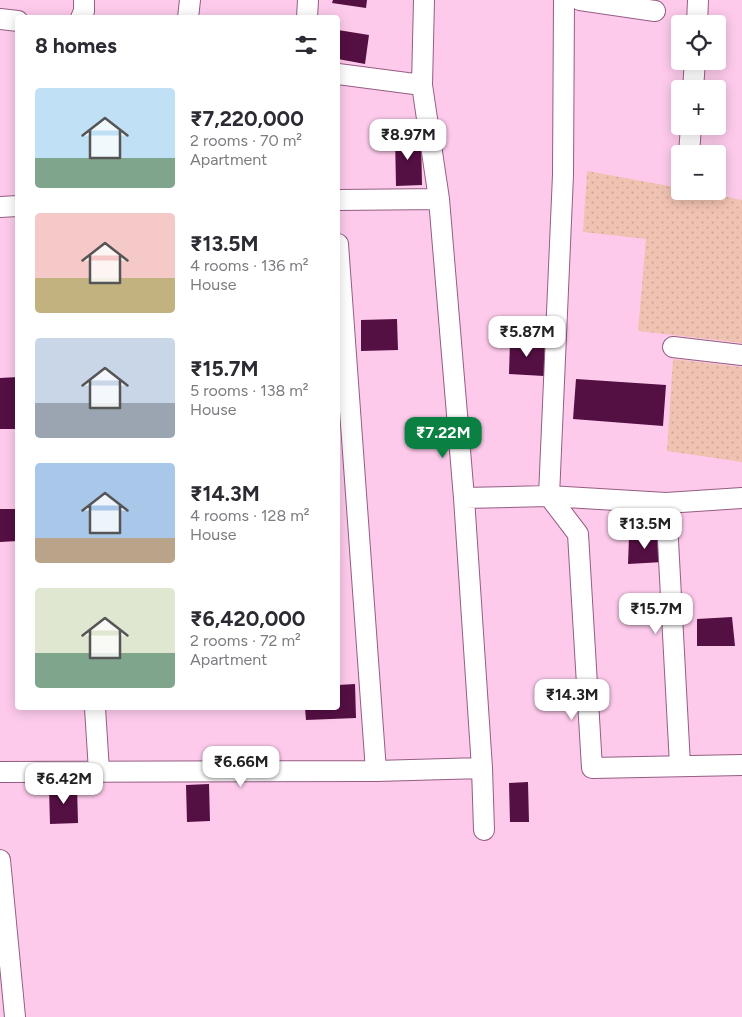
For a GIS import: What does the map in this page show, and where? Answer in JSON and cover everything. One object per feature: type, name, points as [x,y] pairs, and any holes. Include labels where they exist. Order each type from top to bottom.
[{"type":"street","points":[[82,15],[84,0]]},
{"type":"street","points":[[188,15],[190,0]]},
{"type":"street","points":[[306,15],[308,0]]},
{"type":"street","points":[[424,0],[422,86],[439,199],[464,498],[482,768],[484,830]]},
{"type":"street","points":[[564,0],[563,175],[549,496],[578,534],[592,768],[742,765]]},
{"type":"street","points":[[580,0],[655,11]]},
{"type":"street","points":[[697,15],[698,0]]},
{"type":"street","points":[[0,19],[15,21]]},
{"type":"street","points":[[340,74],[422,86]]},
{"type":"street","points":[[340,200],[439,199]]},
{"type":"street","points":[[0,207],[15,206]]},
{"type":"street","points":[[340,272],[376,771]]},
{"type":"street","points":[[673,347],[742,355]]},
{"type":"street","points":[[464,498],[549,496],[666,503],[742,498]]},
{"type":"street","points":[[666,503],[680,765]]},
{"type":"street","points":[[95,710],[99,771]]},
{"type":"street","points":[[0,772],[376,771],[482,768]]},
{"type":"street","points":[[0,860],[15,1017]]},
{"type":"shaded area","points":[[587,171],[671,186],[671,200],[726,200],[726,197],[742,200],[742,343],[638,331],[646,239],[583,232]]},
{"type":"shaded area","points":[[673,359],[742,367],[742,462],[667,451]]},
{"type":"building","points":[[333,0],[367,0],[366,8],[332,3]]},
{"type":"building","points":[[340,30],[369,35],[365,64],[340,59]]},
{"type":"building","points":[[395,136],[421,136],[422,185],[396,186]]},
{"type":"building","points":[[397,319],[398,350],[361,351],[361,320]]},
{"type":"building","points":[[510,341],[545,343],[544,376],[509,374]]},
{"type":"building","points":[[15,377],[15,429],[0,429],[0,378]]},
{"type":"building","points":[[576,379],[666,385],[663,426],[573,419]]},
{"type":"building","points":[[0,509],[15,509],[15,541],[0,542]]},
{"type":"building","points":[[629,537],[661,538],[663,562],[628,564]]},
{"type":"building","points":[[732,617],[735,646],[697,646],[697,619]]},
{"type":"building","points":[[355,684],[356,718],[306,720],[305,710],[340,710],[340,685]]},
{"type":"building","points":[[528,782],[529,822],[510,822],[509,783]]},
{"type":"building","points":[[209,784],[210,821],[187,822],[186,785]]},
{"type":"building","points":[[77,786],[78,823],[50,824],[49,787]]}]
